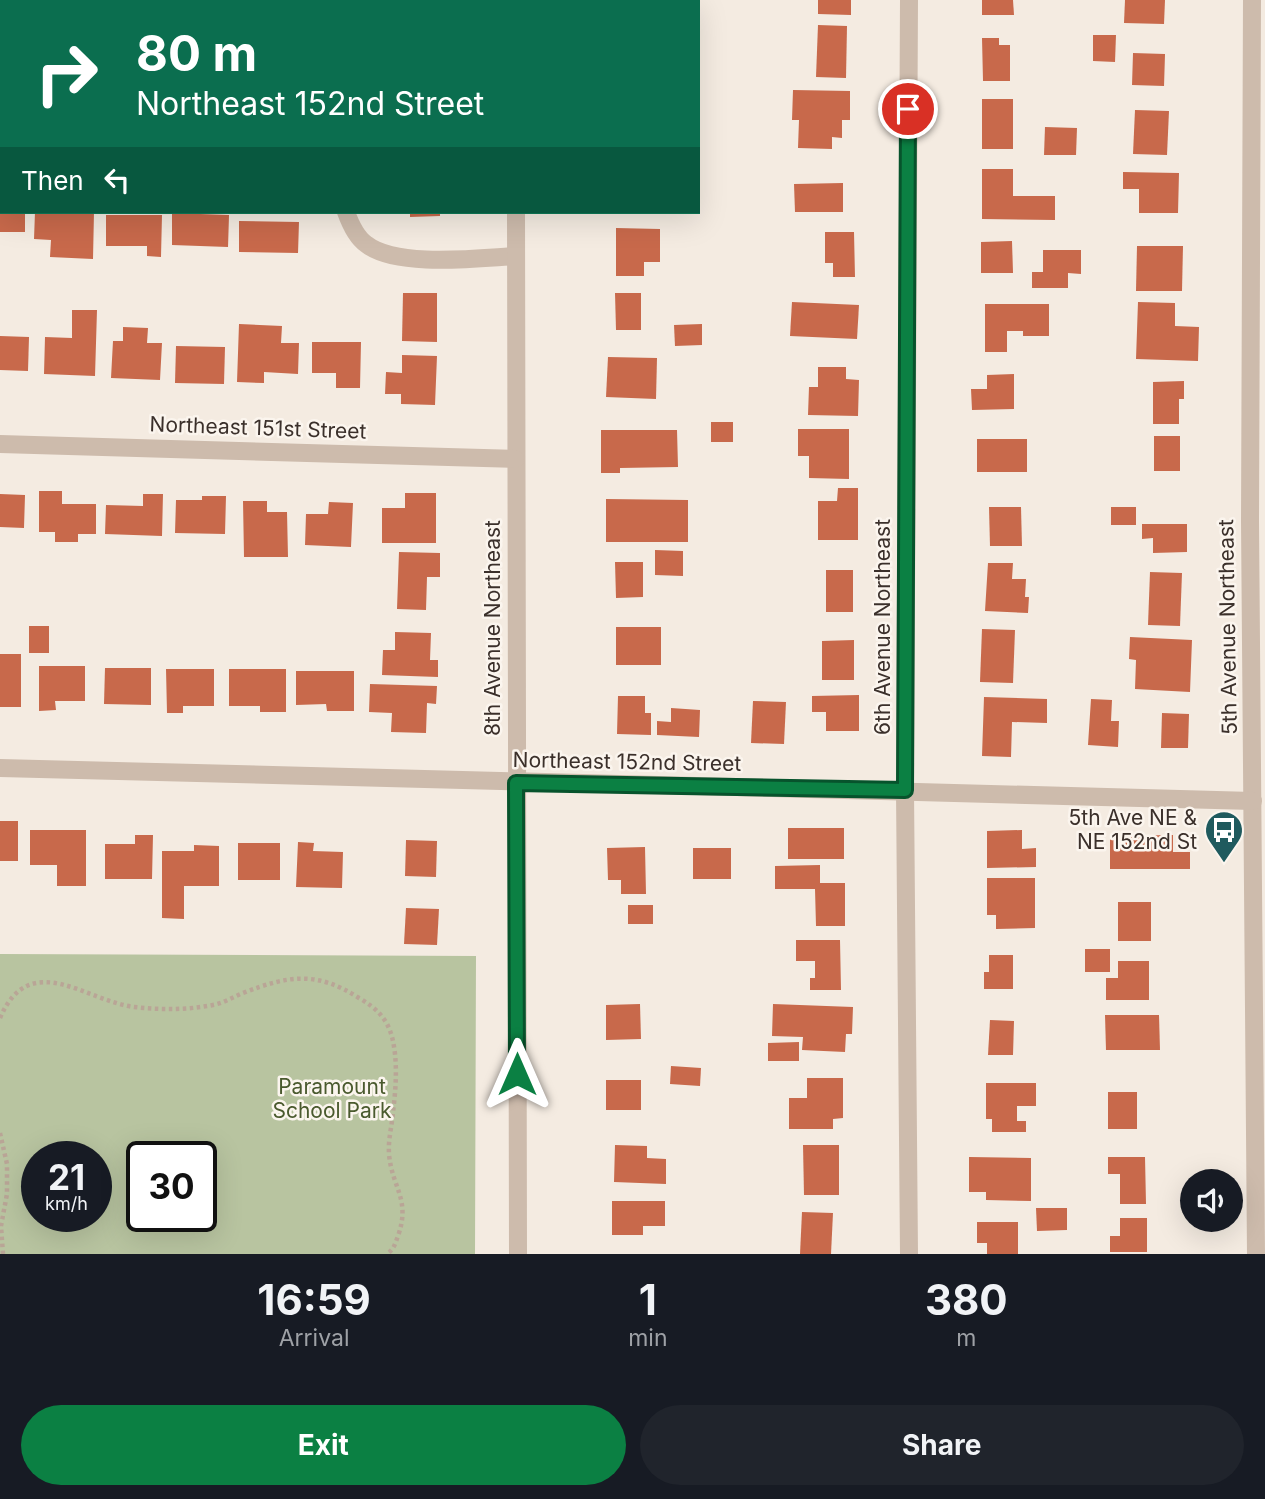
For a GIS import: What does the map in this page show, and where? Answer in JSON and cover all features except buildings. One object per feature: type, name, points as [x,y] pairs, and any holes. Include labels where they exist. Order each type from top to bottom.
[{"type":"street","name":"6th Avenue Northeast","points":[[909,0],[905,790],[909,1254]]},
{"type":"street","name":"5th Avenue Northeast","points":[[1252,0],[1259,126],[1253,801],[1259,860],[1261,1184],[1256,1254]]},
{"type":"street","points":[[347,214],[350,223],[366,244],[393,257],[433,260],[516,256]]},
{"type":"street","name":"8th Avenue Northeast","points":[[516,214],[519,1254]]},
{"type":"street","name":"Northeast 151st Street","points":[[0,444],[515,458]]},
{"type":"street","name":"Northeast 152nd Street","points":[[0,768],[1253,801]]},
{"type":"path","points":[[0,1018],[6,1004],[27,986],[47,981],[97,994],[123,1006],[152,1009],[190,1009],[218,1004],[284,980],[308,978],[330,982],[352,993],[372,1006],[386,1020],[396,1062],[388,1142],[390,1162],[404,1210],[394,1249],[387,1254]]},
{"type":"path","points":[[0,1133],[7,1164],[7,1194],[1,1226],[3,1254]]},
{"type":"green space","name":"Paramount School Park","points":[[0,954],[476,956],[475,1254],[0,1254]]},
{"type":"place","name":"5th Ave NE & NE 152nd St","points":[[1224,864]]},
{"type":"route","points":[[517,1074],[516,783],[905,790],[908,109]]}]
